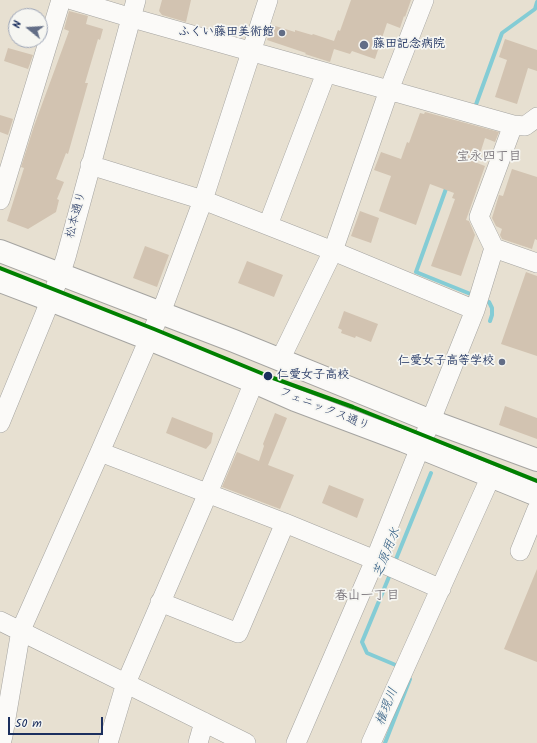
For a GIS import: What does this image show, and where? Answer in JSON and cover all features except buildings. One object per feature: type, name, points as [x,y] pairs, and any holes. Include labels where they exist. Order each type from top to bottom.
[{"type":"main road","points":[[0,251],[160,314],[234,341],[431,421],[537,460]]},
{"type":"main road","name":"フェニックス通り","points":[[0,281],[149,339],[295,400],[537,495]]},
{"type":"street","points":[[0,200],[61,0]]},
{"type":"street","points":[[72,0],[251,52],[513,125],[525,126],[537,117]]},
{"type":"street","name":"松本通り","points":[[2,415],[50,300],[66,257],[136,0]]},
{"type":"street","points":[[1,738],[21,630],[160,314],[203,200],[268,0]]},
{"type":"street","points":[[280,360],[333,251],[389,90],[424,0]]},
{"type":"street","points":[[268,225],[326,73]]},
{"type":"street","points":[[296,743],[387,565],[420,448],[474,310],[494,248],[479,217],[513,125]]},
{"type":"street","points":[[90,165],[203,200],[333,251],[474,310]]},
{"type":"street","points":[[494,248],[537,263]]},
{"type":"street","points":[[108,743],[126,683],[254,382]]},
{"type":"street","points":[[100,452],[285,523],[441,589]]},
{"type":"street","points":[[371,743],[491,476]]},
{"type":"street","points":[[520,551],[537,508]]},
{"type":"street","points":[[160,602],[238,633],[285,523]]},
{"type":"street","points":[[0,620],[246,743]]},
{"type":"street","points":[[198,743],[204,722]]},
{"type":"waterway","points":[[474,110],[502,33],[535,9],[537,2]]},
{"type":"waterway","points":[[447,186],[416,272],[473,295]]},
{"type":"waterway","name":"芝原用水","points":[[489,302],[492,308],[490,321]]},
{"type":"waterway","name":"芝原用水","points":[[394,564],[431,473]]},
{"type":"waterway","name":"芝原用水","points":[[391,572],[362,642],[367,653],[398,666]]},
{"type":"waterway","name":"権現川","points":[[385,743],[410,679]]},
{"type":"transit line","points":[[0,268],[273,378],[353,407],[537,481]]},
{"type":"place","name":"ふくい藤田美術館","points":[[282,33]]},
{"type":"place","name":"藤田記念病院","points":[[364,45]]},
{"type":"place","name":"仁愛女子高等学校","points":[[502,362]]},
{"type":"place","name":"仁愛女子高校","points":[[268,376]]},
{"type":"district","name":"宝永四丁目","points":[[489,158]]},
{"type":"district","name":"春山一丁目","points":[[367,597]]}]
